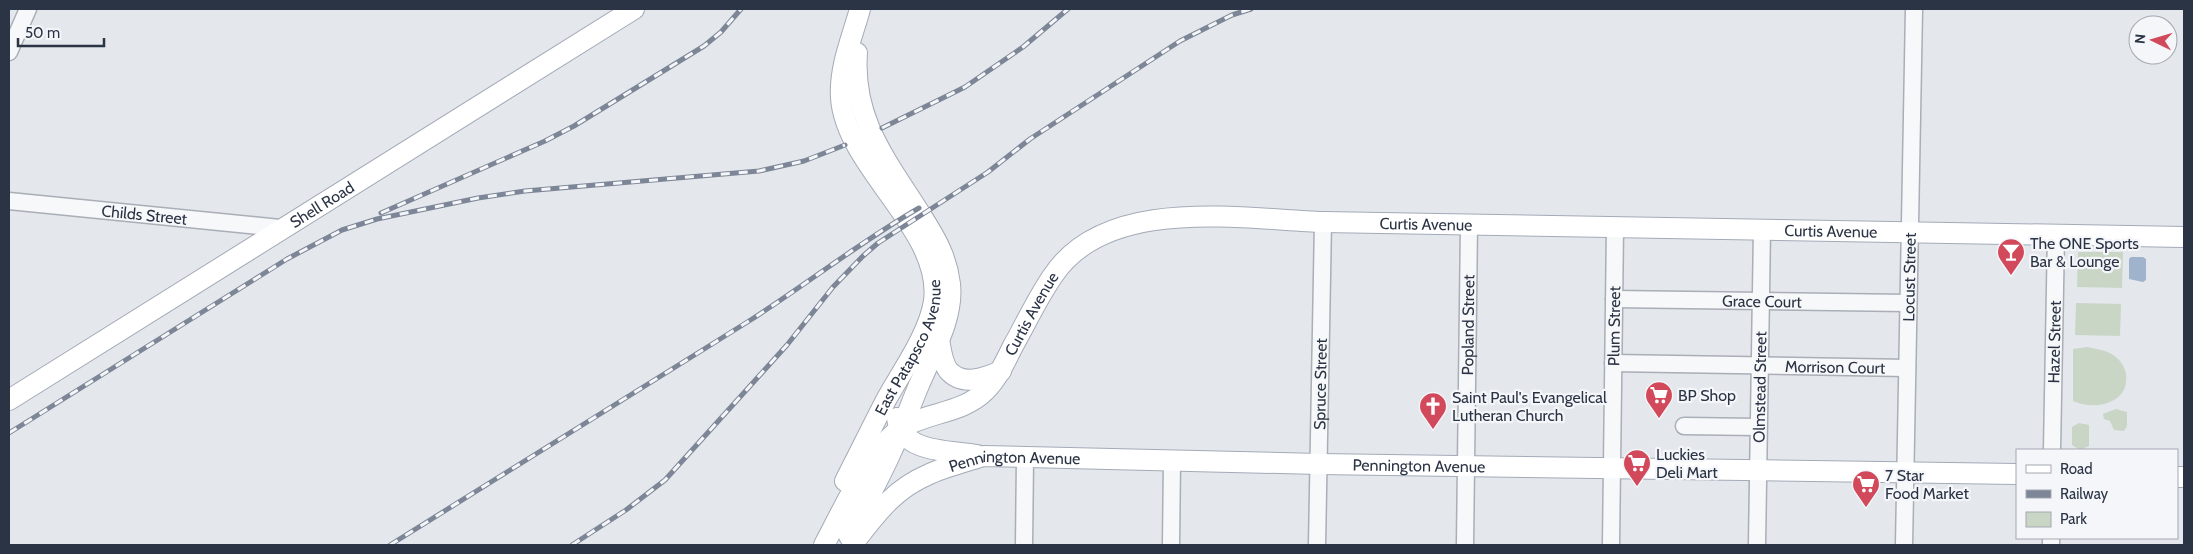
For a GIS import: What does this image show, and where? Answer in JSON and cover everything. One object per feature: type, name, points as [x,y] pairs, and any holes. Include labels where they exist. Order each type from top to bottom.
[{"type":"main road","name":"Shell Road","points":[[9,400],[280,228],[634,9]]},
{"type":"main road","name":"East Patapsco Avenue","points":[[814,545],[882,407],[931,336],[950,302],[948,268],[936,239],[876,143],[866,122],[856,79],[859,10]]},
{"type":"main road","name":"Curtis Avenue","points":[[824,545],[866,470],[885,443],[900,430],[975,400],[986,390],[1001,371],[1039,296],[1053,274],[1072,253],[1120,227],[1146,220],[1174,217],[1323,222],[2184,236]]},
{"type":"main road","name":"East Patapsco Avenue","points":[[844,545],[894,447],[931,336]]},
{"type":"main road","points":[[931,336],[948,370],[956,376],[967,380],[977,380],[1001,371]]},
{"type":"main road","points":[[900,430],[911,440],[923,447],[984,456]]},
{"type":"main road","name":"Pennington Avenue","points":[[852,545],[889,500],[906,486],[942,468],[984,456],[1319,464],[2016,474]]},
{"type":"street","points":[[9,52],[28,9]]},
{"type":"street","name":"Locust Street","points":[[1904,545],[1914,9]]},
{"type":"street","name":"Childs Street","points":[[9,201],[280,228]]},
{"type":"street","name":"Spruce Street","points":[[1317,545],[1323,222]]},
{"type":"street","name":"Popland Street","points":[[1465,545],[1469,224]]},
{"type":"street","name":"Plum Street","points":[[1611,545],[1615,227]]},
{"type":"street","name":"Olmstead Street","points":[[1756,545],[1762,229]]},
{"type":"street","name":"Hazel Street","points":[[2052,449],[2056,234]]},
{"type":"street","name":"Grace Court","points":[[1614,299],[1908,303]]},
{"type":"street","name":"Morrison Court","points":[[1613,363],[1907,368]]},
{"type":"street","points":[[1684,426],[1758,427]]},
{"type":"street","points":[[1024,545],[1025,458]]},
{"type":"street","points":[[1171,545],[1172,461]]},
{"type":"green space","points":[[2078,252],[2123,252],[2122,288],[2077,287]]},
{"type":"green space","points":[[2076,303],[2121,304],[2120,336],[2075,335]]},
{"type":"green space","points":[[2087,347],[2110,353],[2122,363],[2125,369],[2126,384],[2122,392],[2117,398],[2100,405],[2081,404],[2073,401],[2073,349]]},
{"type":"green space","points":[[2116,409],[2127,412],[2127,426],[2124,431],[2114,430],[2110,421],[2104,419],[2103,414]]},
{"type":"green space","points":[[2079,423],[2089,425],[2089,446],[2078,449],[2072,445],[2072,427]]},
{"type":"water","points":[[2131,257],[2143,257],[2146,259],[2146,280],[2143,282],[2129,279],[2129,259]]},
{"type":"railway","points":[[381,213],[545,141],[574,126],[704,46],[721,32],[741,9]]},
{"type":"railway","points":[[882,128],[965,87],[1023,47],[1068,9]]},
{"type":"railway","points":[[572,545],[626,510],[665,480],[787,345],[833,287],[878,243],[988,172],[1030,139],[1180,41],[1232,15],[1251,9]]},
{"type":"railway","points":[[9,433],[287,259],[342,230],[377,219],[478,198],[525,191],[759,171],[804,161],[845,145]]},
{"type":"railway","points":[[390,545],[749,321],[919,208]]},
{"type":"place","name":"The ONE Sports Bar & Lounge","points":[[2011,276]]},
{"type":"place","name":"BP Shop","points":[[1659,419]]},
{"type":"place","name":"Saint Paul's Evangelical Lutheran Church","points":[[1433,430]]},
{"type":"place","name":"Luckies Deli Mart","points":[[1637,487]]},
{"type":"place","name":"7 Star Food Market","points":[[1866,508]]}]
